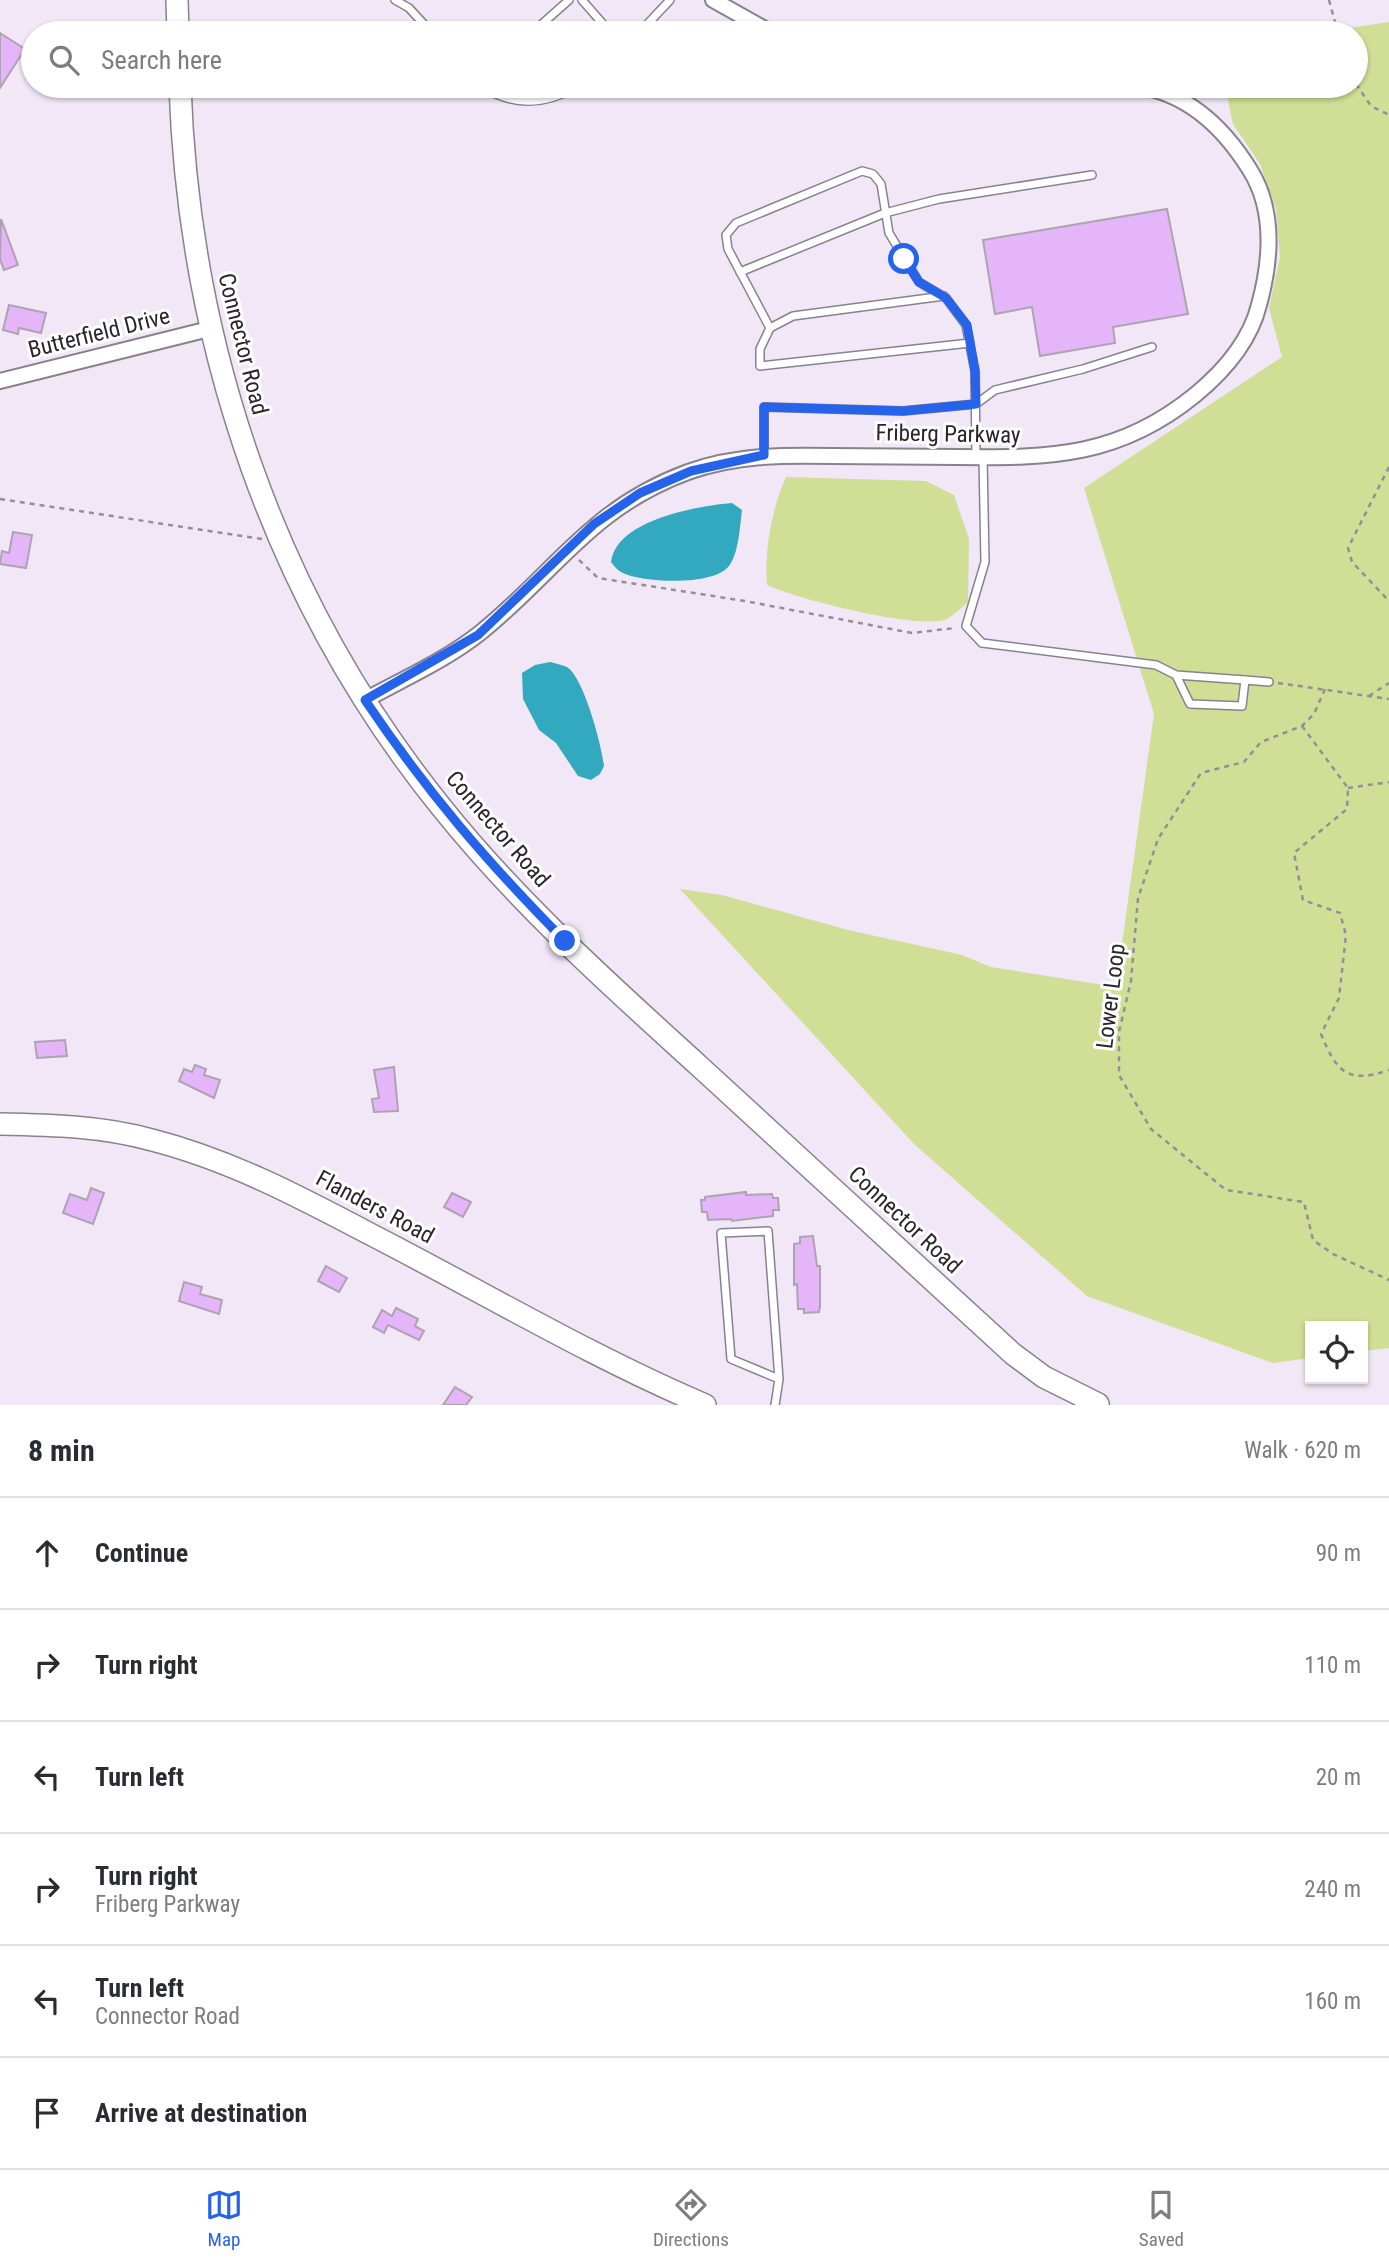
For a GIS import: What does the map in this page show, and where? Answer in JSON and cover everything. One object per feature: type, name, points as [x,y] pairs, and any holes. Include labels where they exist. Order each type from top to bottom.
[{"type":"street","points":[[177,0],[178,21]]},
{"type":"street","points":[[713,0],[751,21]]},
{"type":"street","name":"Connector Road","points":[[181,98],[188,209],[209,329],[233,416],[282,542],[335,648],[365,700],[441,807],[504,880],[565,941],[1013,1354],[1045,1377],[1098,1405]]},
{"type":"street","name":"Friberg Parkway","points":[[365,700],[478,635],[523,595],[567,548],[594,524],[648,489],[691,471],[764,455],[1032,458],[1073,453],[1109,444],[1175,412],[1228,364],[1257,314],[1268,255],[1269,226],[1253,175],[1221,130],[1199,110],[1171,98]]},
{"type":"street","name":"Butterfield Drive","points":[[0,381],[209,329]]},
{"type":"street","name":"Flanders Road","points":[[0,1124],[90,1128],[120,1133],[179,1147],[236,1168],[299,1196],[678,1399],[705,1405]]},
{"type":"lane","points":[[395,0],[409,8],[421,21]]},
{"type":"lane","points":[[545,21],[569,0]]},
{"type":"lane","points":[[582,0],[600,21]]},
{"type":"lane","points":[[650,21],[670,0]]},
{"type":"lane","points":[[510,98],[538,102],[556,98]]},
{"type":"lane","points":[[770,328],[728,249],[726,235],[736,223],[862,171],[873,174],[881,184],[888,233],[919,282],[944,296],[967,325],[976,404],[985,562],[965,626],[982,643],[1156,665],[1176,675],[1272,682]]},
{"type":"lane","points":[[740,272],[885,213],[939,199],[1092,175]]},
{"type":"lane","points":[[944,296],[793,316],[770,328],[760,349],[760,366],[970,343]]},
{"type":"lane","points":[[764,455],[764,407],[903,411],[976,404],[995,390],[1083,369],[1152,347]]},
{"type":"lane","points":[[1176,675],[1191,704],[1242,706],[1245,680]]},
{"type":"lane","points":[[775,1405],[779,1379],[768,1231],[721,1233],[731,1359],[779,1379]]},
{"type":"path","points":[[1329,0],[1335,21]]},
{"type":"path","points":[[1366,98],[1371,106],[1389,116]]},
{"type":"path","points":[[1389,467],[1348,548],[1352,562],[1389,601]]},
{"type":"path","points":[[0,499],[282,542]]},
{"type":"path","points":[[567,548],[598,578],[745,601],[912,633],[965,626]]},
{"type":"path","points":[[1272,682],[1389,699]]},
{"type":"path","points":[[1369,696],[1389,683]]},
{"type":"path","points":[[1325,689],[1314,714],[1302,726],[1348,788],[1347,808],[1294,853],[1303,900],[1340,913],[1346,936],[1339,998],[1321,1034],[1334,1065],[1351,1074],[1374,1075],[1389,1070]]},
{"type":"path","name":"Lower Loop","points":[[1302,726],[1261,742],[1244,762],[1201,773],[1158,839],[1138,898],[1131,981],[1119,1032],[1119,1075],[1152,1129],[1226,1190],[1304,1202],[1313,1240],[1333,1254],[1389,1280]]},
{"type":"path","points":[[1348,788],[1389,782]]},
{"type":"green space","points":[[1389,22],[1389,1348],[1368,1350],[1368,1321],[1305,1321],[1305,1359],[1273,1363],[1087,1296],[914,1144],[680,889],[722,895],[848,930],[962,955],[991,967],[1116,987],[1154,714],[1084,488],[1282,357],[1269,308],[1280,257],[1276,209],[1260,164],[1233,124],[1228,98],[1368,98],[1368,25]]},
{"type":"green space","points":[[786,477],[926,481],[954,495],[969,539],[968,602],[947,619],[933,622],[912,621],[829,605],[767,585],[770,530]]},
{"type":"water","points":[[732,503],[742,510],[740,530],[734,557],[724,571],[697,579],[663,581],[623,573],[611,562],[616,548],[627,535],[642,526],[680,512]]},
{"type":"water","points":[[550,662],[567,667],[580,684],[586,698],[604,766],[600,774],[591,780],[578,776],[556,743],[539,730],[523,699],[522,673],[535,665]]},
{"type":"building","points":[[0,33],[21,46],[21,55],[0,88]]},
{"type":"building","points":[[1167,209],[1188,314],[1113,327],[1115,343],[1040,356],[1032,307],[995,314],[983,240]]},
{"type":"building","points":[[1,219],[18,265],[4,270],[0,259]]},
{"type":"building","points":[[9,305],[46,313],[41,333],[19,328],[18,334],[3,330]]},
{"type":"building","points":[[13,532],[32,535],[26,568],[0,564],[2,551],[9,553]]},
{"type":"building","points":[[65,1040],[67,1056],[37,1058],[35,1042]]},
{"type":"building","points":[[195,1065],[206,1069],[204,1075],[220,1080],[214,1098],[179,1081],[184,1069],[192,1072]]},
{"type":"building","points":[[394,1067],[398,1111],[374,1112],[372,1099],[379,1098],[374,1070]]},
{"type":"building","points":[[91,1188],[104,1193],[93,1224],[63,1213],[70,1194],[87,1200]]},
{"type":"building","points":[[746,1192],[746,1195],[772,1194],[773,1198],[778,1198],[779,1210],[773,1210],[773,1216],[732,1221],[708,1220],[707,1212],[702,1212],[701,1200],[705,1200],[705,1197]]},
{"type":"building","points":[[452,1193],[471,1202],[463,1217],[444,1207]]},
{"type":"building","points":[[813,1236],[817,1266],[820,1266],[820,1307],[819,1312],[804,1313],[804,1309],[798,1309],[797,1284],[794,1285],[794,1244],[800,1243],[800,1237]]},
{"type":"building","points":[[326,1266],[347,1278],[339,1292],[318,1281]]},
{"type":"building","points":[[184,1282],[202,1287],[200,1294],[222,1300],[219,1314],[179,1301]]},
{"type":"building","points":[[396,1308],[418,1319],[415,1326],[424,1331],[419,1340],[388,1325],[384,1333],[373,1327],[382,1310],[392,1316]]},
{"type":"building","points":[[455,1387],[472,1397],[466,1405],[443,1405]]},
{"type":"route","points":[[565,941],[504,880],[441,807],[410,767],[365,700],[478,635],[523,595],[567,548],[594,524],[640,493],[691,471],[764,455],[764,407],[903,411],[976,404],[975,371],[967,325],[946,298],[919,282],[904,259]]}]
